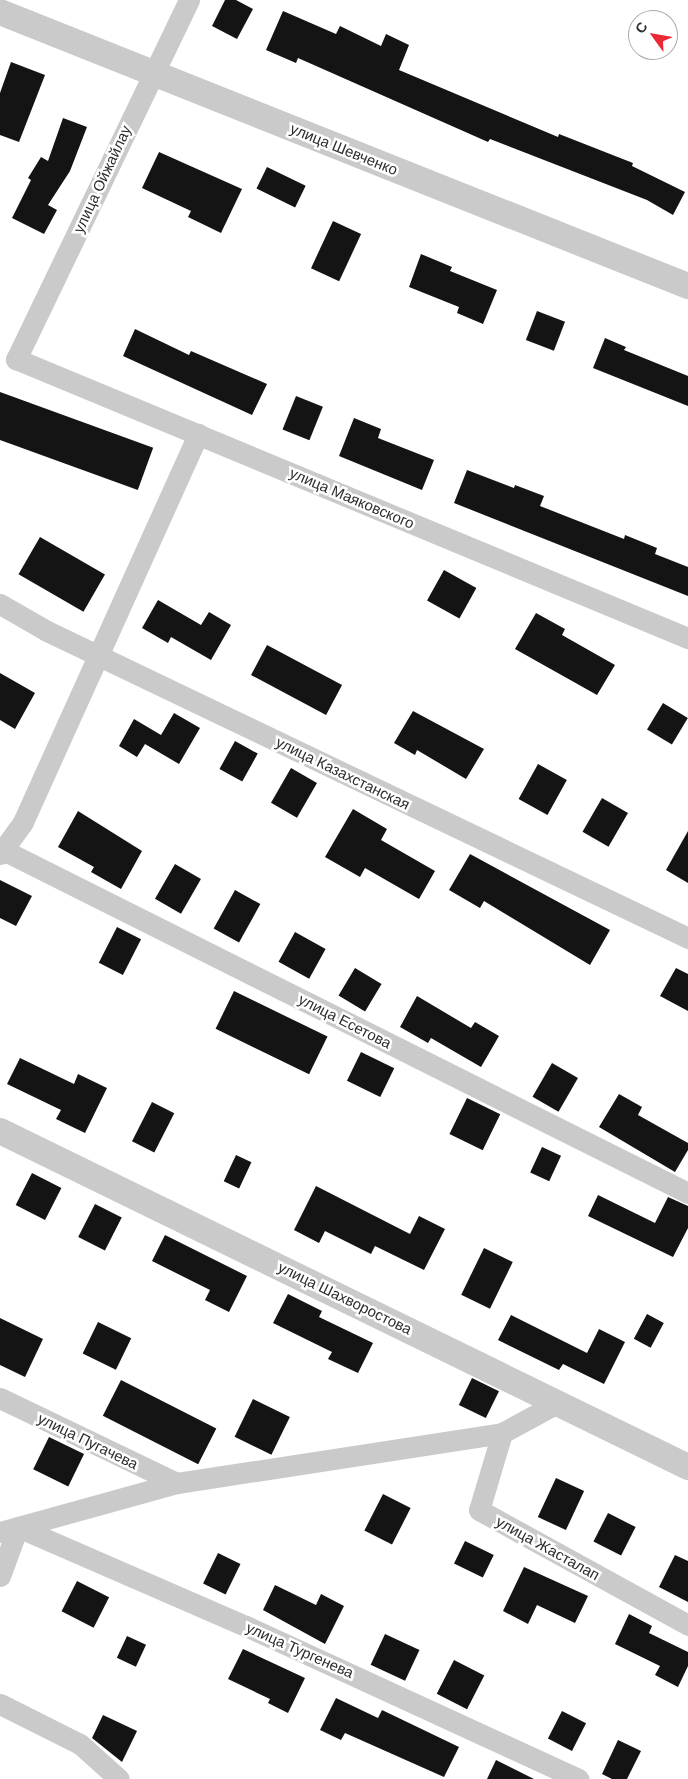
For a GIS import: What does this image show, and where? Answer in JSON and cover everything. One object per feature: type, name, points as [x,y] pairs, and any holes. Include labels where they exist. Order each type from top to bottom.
[{"type":"street","name":"улица Ойжайлау","points":[[16,359],[152,72],[189,0]]},
{"type":"street","name":"улица Шевченко","points":[[0,12],[688,286]]},
{"type":"street","name":"улица Маяковского","points":[[16,359],[688,638]]},
{"type":"street","points":[[1,852],[22,822],[198,434]]},
{"type":"street","name":"улица Казахстанская","points":[[0,604],[98,655],[688,938]]},
{"type":"street","name":"улица Есетова","points":[[1,852],[688,1193]]},
{"type":"street","name":"улица Шахворостова","points":[[0,1131],[688,1466]]},
{"type":"street","name":"улица Пугачева","points":[[0,1398],[177,1483]]},
{"type":"street","points":[[0,1576],[9,1529],[177,1483],[502,1433],[559,1402]]},
{"type":"street","name":"улица Жасталап","points":[[502,1433],[480,1510],[688,1626]]},
{"type":"street","name":"улица Тургенева","points":[[9,1529],[246,1626],[579,1779]]},
{"type":"street","points":[[0,1704],[80,1744],[120,1779]]},
{"type":"building","points":[[225,0],[236,0],[253,9],[237,39],[212,26]]},
{"type":"building","points":[[283,11],[336,34],[340,26],[381,46],[386,34],[409,45],[399,70],[558,137],[559,134],[633,163],[632,166],[685,192],[673,215],[647,200],[490,139],[488,142],[298,58],[296,63],[266,50]]},
{"type":"building","points":[[11,62],[45,75],[19,142],[0,135],[0,93]]},
{"type":"building","points":[[63,118],[87,127],[70,171],[48,205],[57,210],[44,234],[12,218],[31,180],[28,178],[41,157],[48,161]]},
{"type":"building","points":[[159,152],[242,189],[221,233],[188,217],[191,211],[142,188]]},
{"type":"building","points":[[267,167],[306,186],[295,207],[256,189]]},
{"type":"building","points":[[333,221],[361,234],[339,281],[311,268]]},
{"type":"building","points":[[421,254],[452,267],[450,271],[497,290],[483,324],[457,313],[459,307],[409,287]]},
{"type":"building","points":[[537,311],[565,322],[554,351],[526,340]]},
{"type":"building","points":[[135,329],[189,355],[191,351],[267,384],[252,415],[123,356]]},
{"type":"building","points":[[605,338],[626,347],[624,350],[688,376],[688,406],[593,368]]},
{"type":"building","points":[[0,392],[153,448],[138,490],[0,440]]},
{"type":"building","points":[[296,396],[323,407],[309,440],[283,429]]},
{"type":"building","points":[[354,418],[381,429],[378,438],[434,460],[422,490],[339,456]]},
{"type":"building","points":[[467,470],[514,488],[515,485],[544,496],[540,506],[624,539],[625,535],[657,548],[655,554],[688,567],[688,596],[454,503]]},
{"type":"building","points":[[40,537],[105,574],[83,612],[19,574]]},
{"type":"building","points":[[444,570],[476,588],[459,619],[427,601]]},
{"type":"building","points":[[158,600],[201,625],[209,612],[231,625],[211,660],[171,637],[168,643],[142,628]]},
{"type":"building","points":[[536,613],[565,629],[562,635],[615,665],[597,695],[515,649]]},
{"type":"building","points":[[267,645],[342,685],[326,715],[251,675]]},
{"type":"building","points":[[0,673],[35,693],[15,729],[0,720]]},
{"type":"building","points":[[663,703],[688,718],[672,745],[647,730]]},
{"type":"building","points":[[413,711],[484,749],[466,779],[417,750],[415,755],[394,743]]},
{"type":"building","points":[[174,713],[200,728],[179,764],[145,744],[137,757],[119,746],[134,719],[161,735]]},
{"type":"building","points":[[235,741],[258,754],[242,782],[219,769]]},
{"type":"building","points":[[538,764],[567,780],[547,815],[519,799]]},
{"type":"building","points":[[291,768],[317,783],[297,818],[271,803]]},
{"type":"building","points":[[602,798],[628,813],[608,847],[582,832]]},
{"type":"building","points":[[353,809],[387,829],[381,840],[435,871],[419,899],[365,868],[360,877],[325,857]]},
{"type":"building","points":[[78,811],[142,851],[121,889],[91,872],[94,867],[58,847]]},
{"type":"building","points":[[688,831],[688,883],[666,870]]},
{"type":"building","points":[[470,854],[610,930],[590,965],[484,901],[480,908],[449,890]]},
{"type":"building","points":[[175,864],[201,879],[181,914],[155,899]]},
{"type":"building","points":[[0,880],[32,896],[16,926],[0,918]]},
{"type":"building","points":[[235,890],[260,904],[239,943],[214,928]]},
{"type":"building","points":[[117,927],[141,939],[123,975],[99,963]]},
{"type":"building","points":[[295,932],[326,949],[309,979],[279,962]]},
{"type":"building","points":[[355,968],[382,984],[365,1011],[339,995]]},
{"type":"building","points":[[676,968],[688,974],[688,1011],[660,996]]},
{"type":"building","points":[[234,991],[327,1037],[309,1074],[216,1029]]},
{"type":"building","points":[[417,996],[471,1028],[475,1022],[499,1036],[481,1067],[431,1038],[428,1043],[400,1027]]},
{"type":"building","points":[[361,1052],[394,1068],[380,1097],[347,1081]]},
{"type":"building","points":[[20,1058],[74,1084],[78,1074],[107,1088],[85,1133],[56,1119],[61,1110],[7,1084]]},
{"type":"building","points":[[552,1063],[578,1078],[558,1112],[532,1097]]},
{"type":"building","points":[[619,1094],[642,1107],[638,1115],[688,1143],[688,1150],[675,1172],[599,1127]]},
{"type":"building","points":[[467,1098],[500,1114],[483,1150],[449,1134]]},
{"type":"building","points":[[152,1102],[174,1113],[154,1153],[132,1141]]},
{"type":"building","points":[[542,1147],[561,1156],[549,1181],[530,1172]]},
{"type":"building","points":[[236,1155],[251,1162],[239,1188],[224,1181]]},
{"type":"building","points":[[32,1173],[61,1188],[45,1220],[16,1205]]},
{"type":"building","points":[[316,1186],[410,1234],[419,1216],[445,1229],[424,1270],[375,1246],[371,1254],[325,1231],[319,1243],[294,1230]]},
{"type":"building","points":[[598,1195],[655,1223],[668,1197],[688,1206],[688,1228],[673,1257],[588,1216]]},
{"type":"building","points":[[95,1204],[122,1218],[105,1251],[78,1237]]},
{"type":"building","points":[[165,1235],[247,1276],[229,1312],[205,1300],[210,1290],[152,1261]]},
{"type":"building","points":[[484,1248],[513,1262],[490,1309],[461,1295]]},
{"type":"building","points":[[288,1294],[322,1311],[319,1317],[373,1343],[358,1373],[328,1359],[332,1352],[273,1323]]},
{"type":"building","points":[[647,1314],[664,1323],[651,1348],[634,1339]]},
{"type":"building","points":[[511,1315],[587,1353],[599,1329],[625,1342],[604,1384],[563,1364],[559,1370],[498,1340]]},
{"type":"building","points":[[0,1318],[43,1339],[25,1377],[0,1365]]},
{"type":"building","points":[[98,1322],[131,1338],[116,1370],[83,1353]]},
{"type":"building","points":[[472,1378],[499,1391],[486,1418],[459,1405]]},
{"type":"building","points":[[121,1380],[216,1429],[198,1464],[103,1416]]},
{"type":"building","points":[[253,1399],[290,1417],[271,1455],[235,1437]]},
{"type":"building","points":[[49,1437],[84,1454],[68,1486],[33,1469]]},
{"type":"building","points":[[556,1478],[584,1491],[566,1530],[538,1517]]},
{"type":"building","points":[[383,1494],[411,1508],[392,1545],[364,1531]]},
{"type":"building","points":[[608,1513],[636,1527],[621,1556],[593,1542]]},
{"type":"building","points":[[465,1541],[494,1555],[483,1577],[454,1563]]},
{"type":"building","points":[[218,1553],[240,1564],[226,1595],[203,1584]]},
{"type":"building","points":[[675,1555],[688,1561],[688,1602],[659,1587]]},
{"type":"building","points":[[524,1567],[588,1596],[575,1623],[537,1605],[528,1624],[503,1611]]},
{"type":"building","points":[[77,1581],[109,1597],[94,1628],[62,1611]]},
{"type":"building","points":[[275,1585],[316,1605],[321,1594],[344,1606],[325,1644],[263,1610]]},
{"type":"building","points":[[629,1614],[652,1626],[649,1633],[688,1652],[688,1666],[678,1687],[655,1675],[660,1666],[615,1644]]},
{"type":"building","points":[[385,1634],[419,1650],[405,1681],[371,1665]]},
{"type":"building","points":[[127,1636],[146,1645],[136,1667],[117,1658]]},
{"type":"building","points":[[243,1649],[305,1678],[288,1713],[268,1703],[270,1699],[228,1679]]},
{"type":"building","points":[[454,1660],[484,1675],[467,1709],[437,1694]]},
{"type":"building","points":[[336,1698],[378,1718],[382,1710],[459,1747],[444,1777],[345,1733],[341,1740],[320,1730]]},
{"type":"building","points":[[562,1711],[586,1723],[572,1751],[548,1739]]},
{"type":"building","points":[[103,1715],[137,1731],[122,1762],[92,1738]]},
{"type":"building","points":[[618,1740],[641,1751],[627,1779],[612,1779],[602,1774]]},
{"type":"building","points":[[496,1760],[534,1779],[487,1779]]}]
